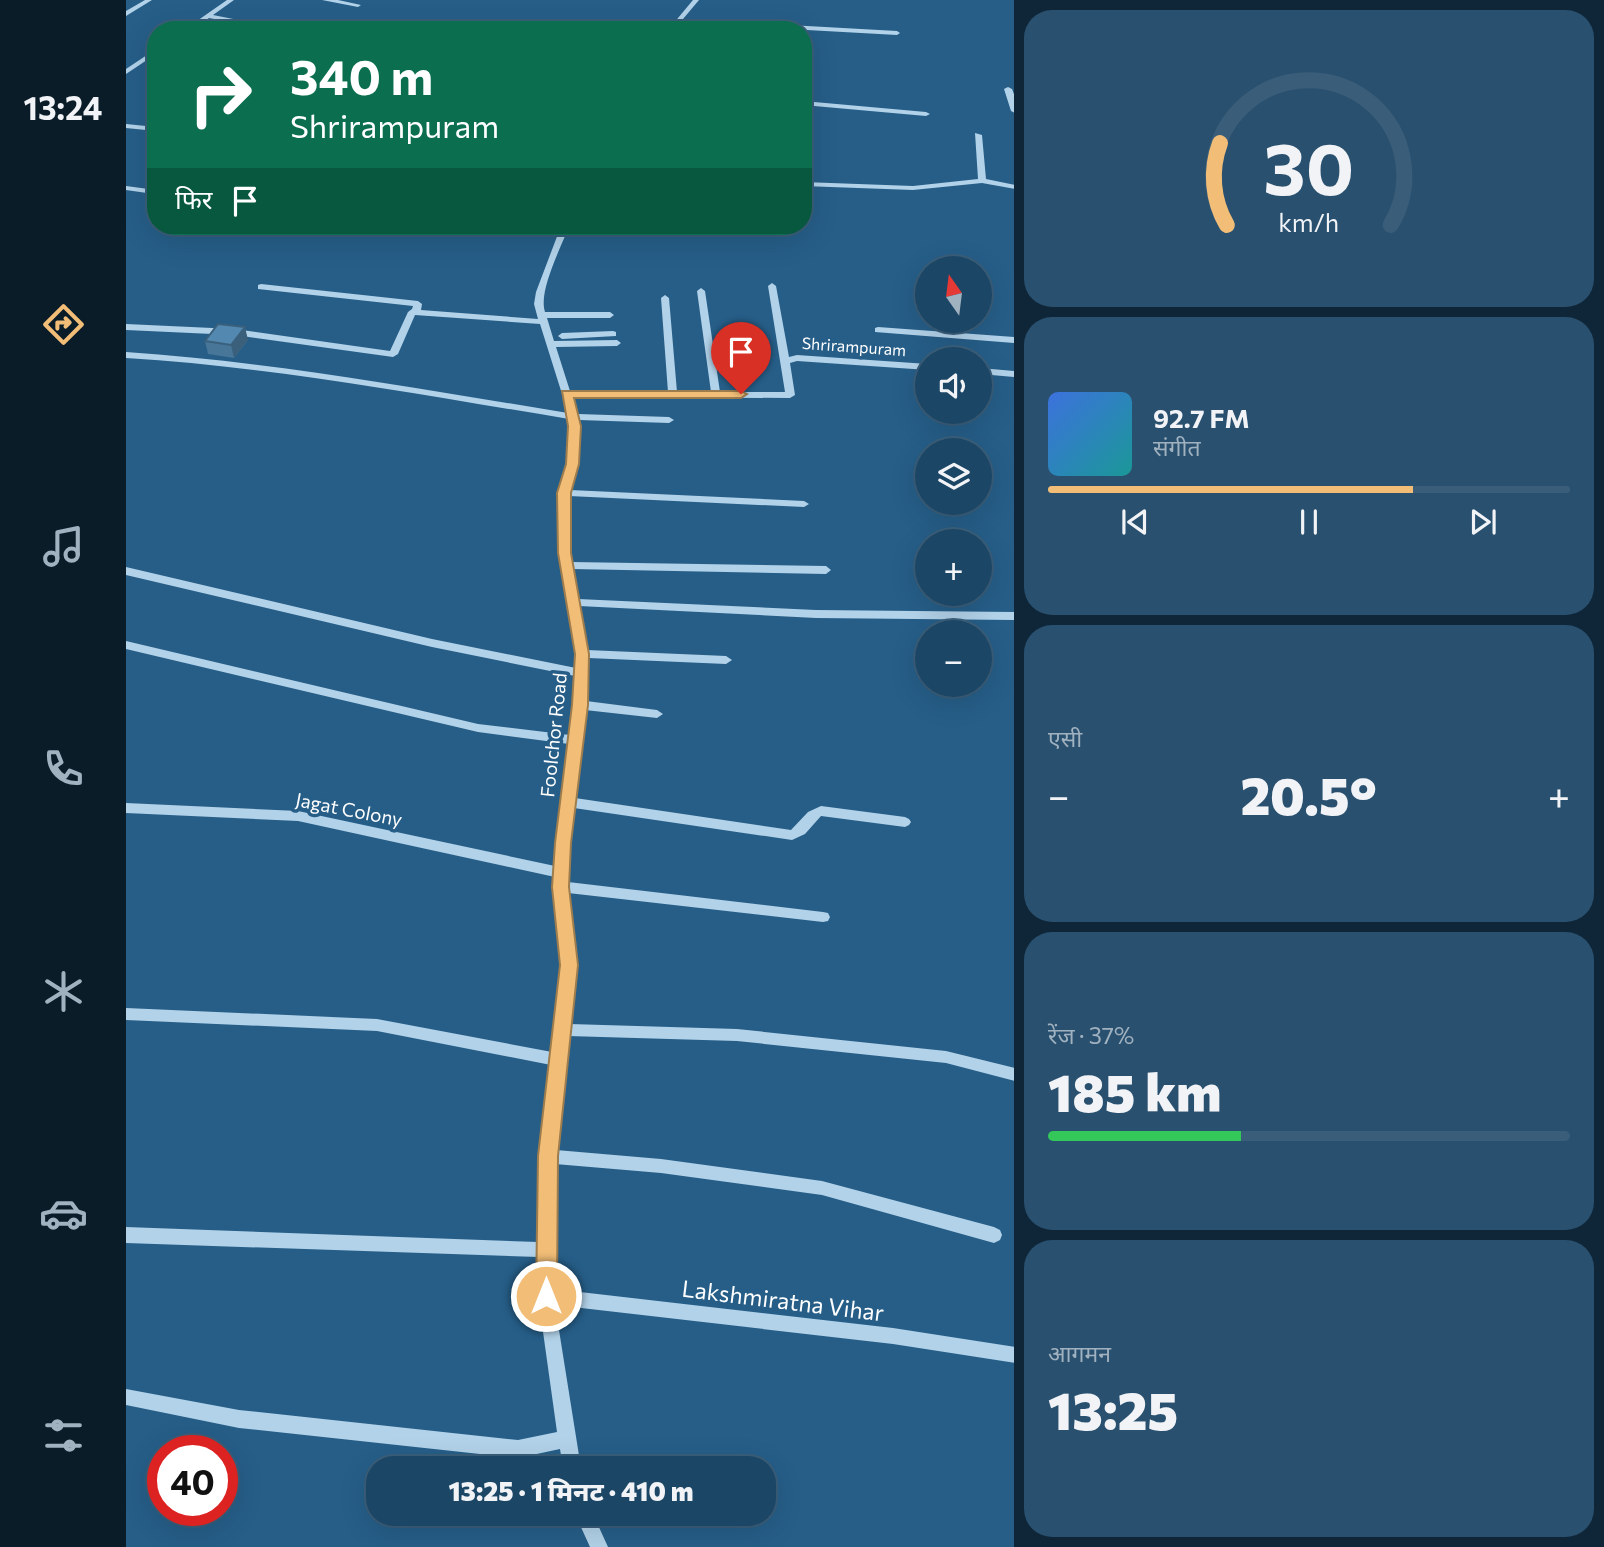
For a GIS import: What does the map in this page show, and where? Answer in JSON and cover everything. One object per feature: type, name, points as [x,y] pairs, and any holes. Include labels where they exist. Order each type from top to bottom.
[{"type":"street","points":[[126,14],[149,0]]},
{"type":"street","points":[[200,21],[231,0]]},
{"type":"street","points":[[325,0],[358,5]]},
{"type":"street","points":[[679,20],[696,0]]},
{"type":"street","points":[[208,16],[237,21]]},
{"type":"street","points":[[679,20],[696,21]]},
{"type":"street","points":[[812,28],[897,33]]},
{"type":"street","points":[[126,72],[147,57]]},
{"type":"street","points":[[1008,89],[1014,111]]},
{"type":"street","points":[[812,104],[926,114]]},
{"type":"street","points":[[126,126],[147,128]]},
{"type":"street","points":[[978,135],[982,181]]},
{"type":"street","points":[[812,184],[913,188],[982,181],[1014,187]]},
{"type":"street","points":[[126,188],[147,191]]},
{"type":"street","name":"Foolchor Road","points":[[562,235],[540,292],[542,319],[574,417],[573,464],[564,493],[567,565],[582,654],[580,705],[567,802],[561,880],[569,965],[548,1156],[546,1296],[569,1456]]},
{"type":"street","points":[[772,286],[785,361]]},
{"type":"street","points":[[261,287],[418,304],[416,313]]},
{"type":"street","points":[[701,291],[716,394]]},
{"type":"street","points":[[665,298],[673,394]]},
{"type":"street","points":[[126,327],[234,331],[393,354],[412,312],[542,319],[610,315]]},
{"type":"street","points":[[878,330],[1014,340]]},
{"type":"street","points":[[549,340],[615,338]]},
{"type":"street","points":[[126,355],[321,376],[574,417],[669,419]]},
{"type":"street","name":"Shrirampuram","points":[[567,394],[790,395],[785,361],[797,358],[915,366]]},
{"type":"street","points":[[992,372],[1014,374]]},
{"type":"street","points":[[564,493],[804,504]]},
{"type":"street","points":[[567,565],[826,570]]},
{"type":"street","points":[[126,571],[432,643],[581,673]]},
{"type":"street","points":[[573,603],[816,614],[1014,616]]},
{"type":"street","points":[[126,645],[478,728],[574,740]]},
{"type":"street","points":[[582,654],[726,660]]},
{"type":"street","points":[[580,705],[656,714]]},
{"type":"street","points":[[567,802],[792,835],[799,833],[813,814],[821,811],[905,822]]},
{"type":"street","name":"Jagat Colony","points":[[126,808],[298,816],[561,880],[823,917]]},
{"type":"street","points":[[126,1014],[377,1025],[559,1060]]},
{"type":"street","points":[[561,1030],[737,1035],[946,1057],[1014,1075]]},
{"type":"street","points":[[548,1156],[661,1166],[822,1188],[994,1235]]},
{"type":"street","points":[[126,1235],[546,1250]]},
{"type":"street","name":"Lakshmiratna Vihar","points":[[546,1296],[892,1336],[1014,1355]]},
{"type":"street","points":[[126,1397],[239,1419],[518,1449],[565,1439]]},
{"type":"street","points":[[590,1526],[600,1547]]},
{"type":"building","points":[[218,324],[245,327],[231,345],[205,341]]},
{"type":"route","points":[[546,1296],[548,1156],[569,965],[561,887],[563,843],[572,752],[580,705],[582,654],[564,553],[564,493],[573,464],[575,426],[567,394],[741,394]]}]
